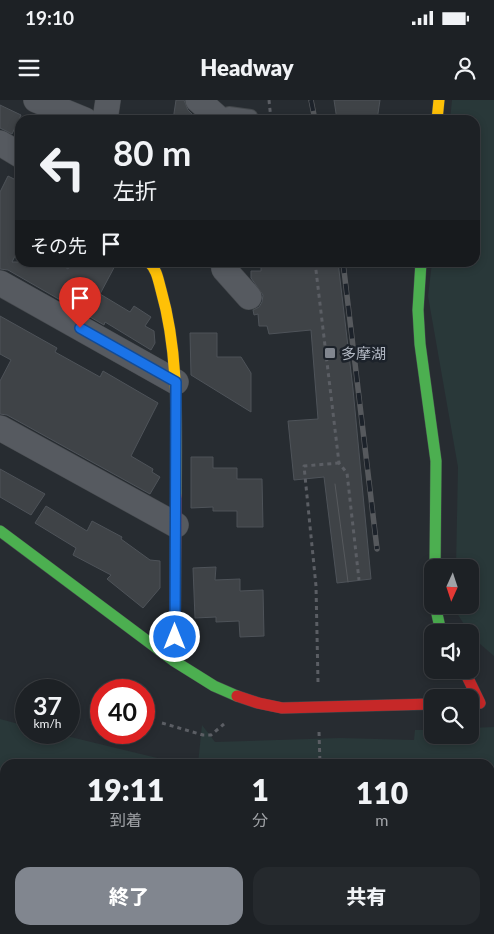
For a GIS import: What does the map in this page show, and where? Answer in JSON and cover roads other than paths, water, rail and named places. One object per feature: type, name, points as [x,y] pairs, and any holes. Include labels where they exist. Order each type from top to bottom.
[{"type":"street","points":[[36,100],[73,115]]},
{"type":"street","points":[[106,115],[108,100]]},
{"type":"street","points":[[198,100],[213,115]]},
{"type":"street","points":[[438,115],[439,100]]},
{"type":"street","points":[[153,267],[167,310],[176,382],[175,637]]},
{"type":"street","points":[[224,267],[249,297]]},
{"type":"street","points":[[422,267],[418,310],[436,461],[435,559]]},
{"type":"street","points":[[0,283],[176,382]]},
{"type":"street","points":[[0,428],[176,524]]},
{"type":"street","points":[[0,531],[173,660],[226,693],[261,705],[282,708],[424,704]]},
{"type":"street","points":[[479,703],[494,702]]},
{"type":"lane","points":[[226,115],[240,115]]},
{"type":"tram line","points":[[335,484],[348,582]]},
{"type":"railway","points":[[311,100],[314,115]]},
{"type":"railway","points":[[344,267],[377,549]]},
{"type":"place","name":"多摩湖","points":[[330,353]]}]
